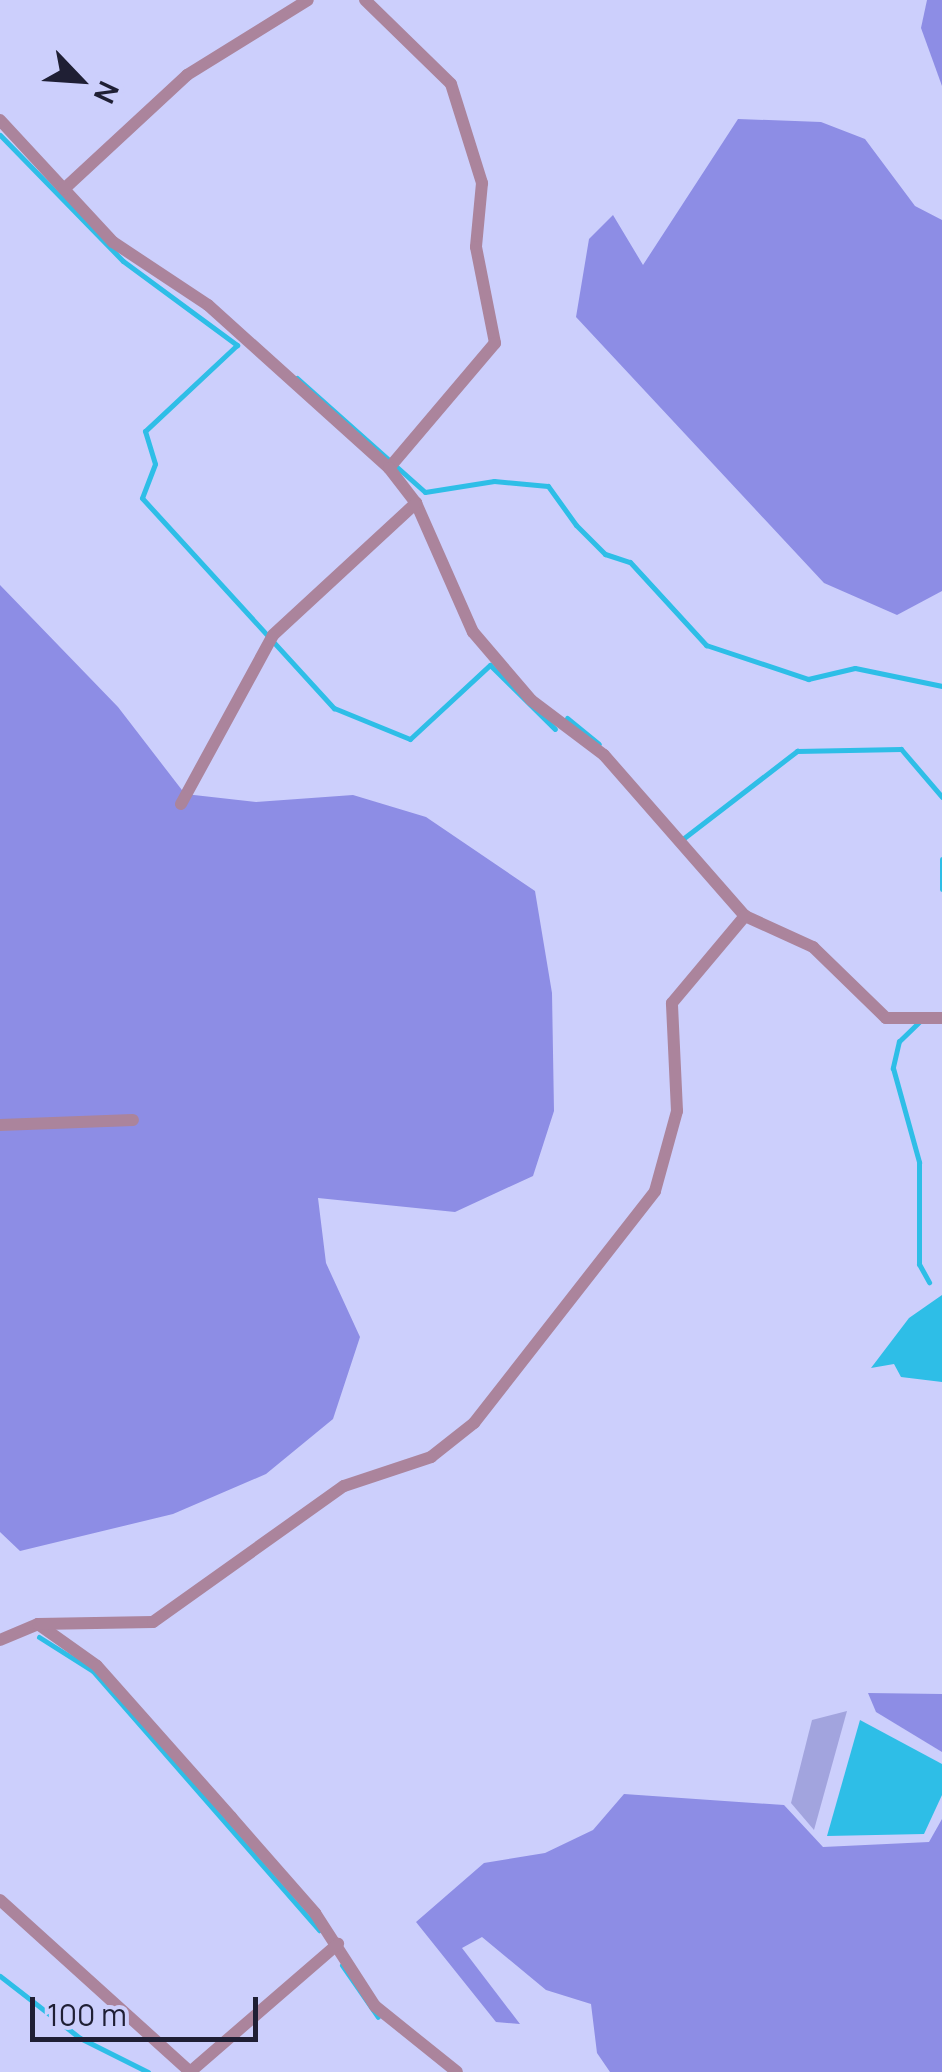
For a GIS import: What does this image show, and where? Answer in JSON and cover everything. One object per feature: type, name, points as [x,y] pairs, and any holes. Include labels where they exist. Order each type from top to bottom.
[{"type":"street","points":[[64,189],[187,75],[308,0]]},
{"type":"street","points":[[365,0],[451,84],[482,183],[476,247],[496,343],[394,463]]},
{"type":"street","points":[[0,120],[113,242],[208,305],[394,463],[472,632],[531,700],[604,755],[744,916],[813,947],[886,1018],[942,1018]]},
{"type":"street","points":[[182,804],[270,640],[416,504]]},
{"type":"street","points":[[0,1640],[38,1624],[153,1622],[344,1486],[431,1457],[474,1423],[655,1190],[677,1111],[672,1003],[744,916]]},
{"type":"street","points":[[0,1124],[133,1120]]},
{"type":"street","points":[[38,1624],[103,1672],[338,1944],[375,2006],[458,2072]]},
{"type":"street","points":[[0,1900],[189,2071],[228,2048],[338,1944]]},
{"type":"shaded area","points":[[927,0],[942,0],[942,86],[921,28]]},
{"type":"shaded area","points":[[738,119],[821,122],[865,139],[915,206],[942,220],[942,591],[897,615],[824,583],[576,317],[589,239],[613,215],[643,265]]},
{"type":"shaded area","points":[[0,585],[118,707],[185,794],[256,802],[353,795],[426,817],[535,891],[552,993],[554,1111],[533,1176],[455,1212],[318,1198],[326,1263],[360,1337],[333,1419],[266,1474],[173,1514],[20,1551],[0,1532]]},
{"type":"shaded area","points":[[942,1295],[942,1382],[901,1377],[894,1364],[871,1368],[909,1318]]},
{"type":"shaded area","points":[[868,1693],[942,1694],[942,1752],[876,1712]]},
{"type":"shaded area","points":[[847,1711],[814,1830],[791,1803],[812,1720]]},
{"type":"shaded area","points":[[860,1720],[942,1764],[942,1795],[924,1834],[827,1836]]},
{"type":"shaded area","points":[[624,1794],[784,1805],[823,1847],[929,1842],[942,1819],[942,2072],[610,2072],[597,2053],[591,2004],[546,1990],[482,1937],[462,1948],[520,2024],[496,2022],[416,1922],[484,1863],[545,1853],[593,1830]]},
{"type":"waterway","points":[[0,135],[123,261],[237,345]]},
{"type":"waterway","points":[[237,345],[145,431],[155,464],[142,498],[334,708],[410,739],[490,665],[555,729]]},
{"type":"waterway","points":[[297,378],[425,492],[494,481],[548,486],[576,525],[605,554],[630,562],[706,645],[808,679],[855,668],[942,686]]},
{"type":"waterway","points":[[567,718],[599,744]]},
{"type":"waterway","points":[[684,838],[797,751],[901,749],[942,797]]},
{"type":"waterway","points":[[942,859],[942,889]]},
{"type":"waterway","points":[[919,1022],[899,1041],[893,1068],[919,1162],[919,1264],[929,1282]]},
{"type":"waterway","points":[[39,1637],[93,1671],[319,1930]]},
{"type":"waterway","points":[[342,1965],[378,2017]]},
{"type":"waterway","points":[[0,1976],[80,2038],[148,2072]]}]
